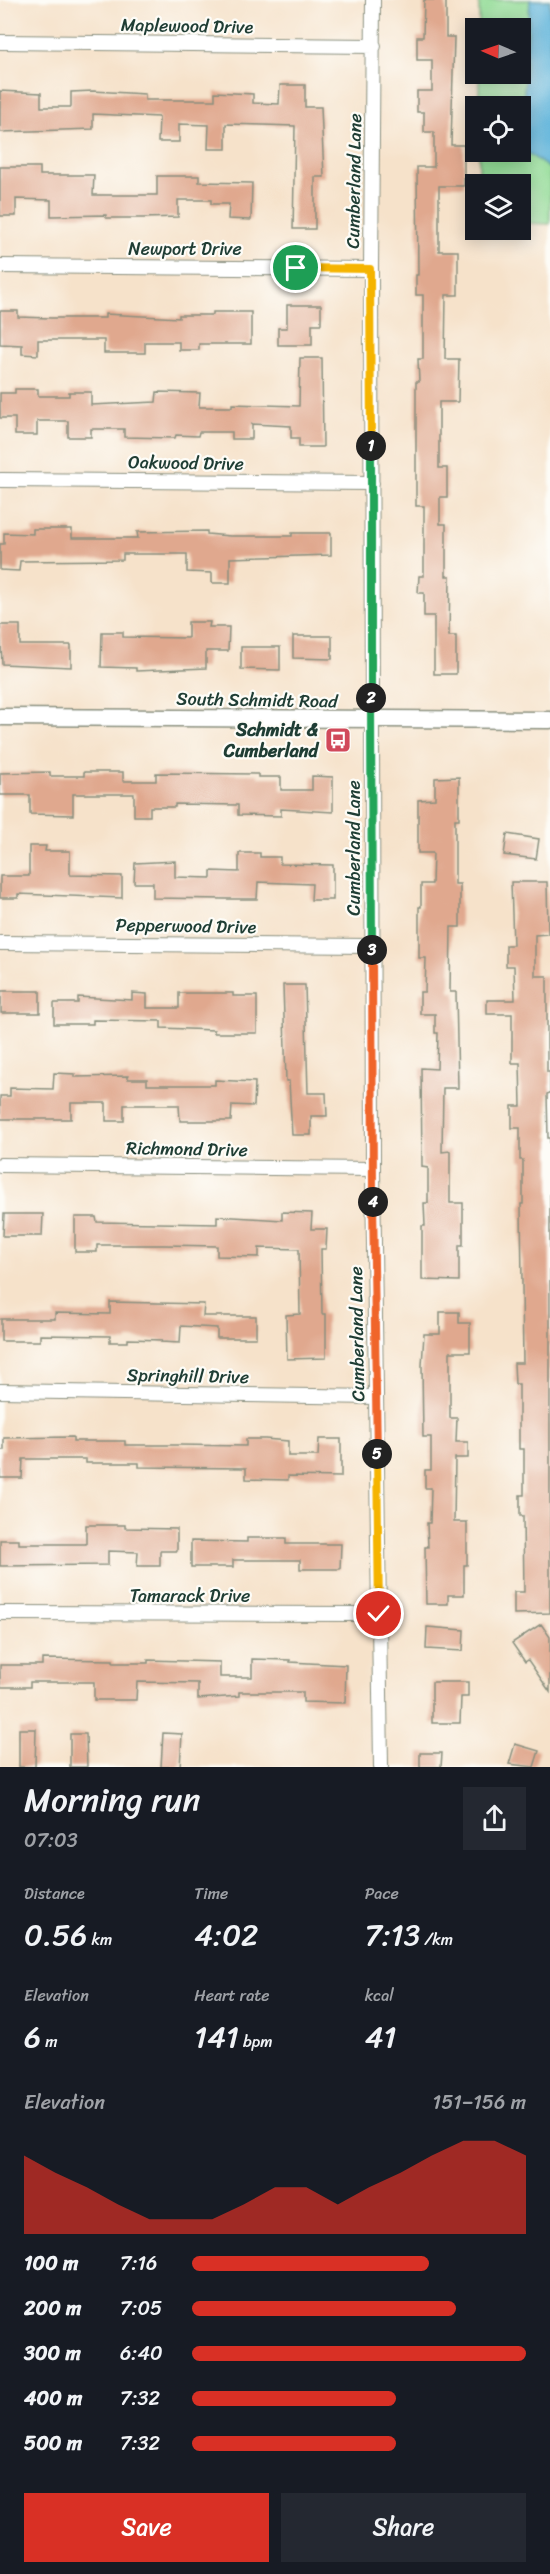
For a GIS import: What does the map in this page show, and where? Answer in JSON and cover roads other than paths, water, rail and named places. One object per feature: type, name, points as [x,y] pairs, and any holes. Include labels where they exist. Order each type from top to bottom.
[{"type":"street","name":"Cumberland Lane","points":[[373,0],[370,269],[373,1169],[381,1767]]},
{"type":"street","name":"Maplewood Drive","points":[[0,42],[374,46]]},
{"type":"street","name":"Newport Drive","points":[[0,266],[370,269]]},
{"type":"street","name":"Oakwood Drive","points":[[0,480],[372,483]]},
{"type":"street","name":"South Schmidt Road","points":[[0,717],[550,720]]},
{"type":"street","name":"Pepperwood Drive","points":[[0,943],[372,946]]},
{"type":"street","name":"Richmond Drive","points":[[0,1165],[373,1169]]},
{"type":"street","name":"Springhill Drive","points":[[0,1392],[376,1397]]},
{"type":"street","name":"Tamarack Drive","points":[[0,1614],[379,1614]]},
{"type":"water","points":[[530,0],[550,0],[550,169],[531,155],[531,96],[524,96],[525,84],[531,84],[531,18],[529,18]]},
{"type":"place","name":"Schmidt & Cumberland","points":[[338,740]]}]
